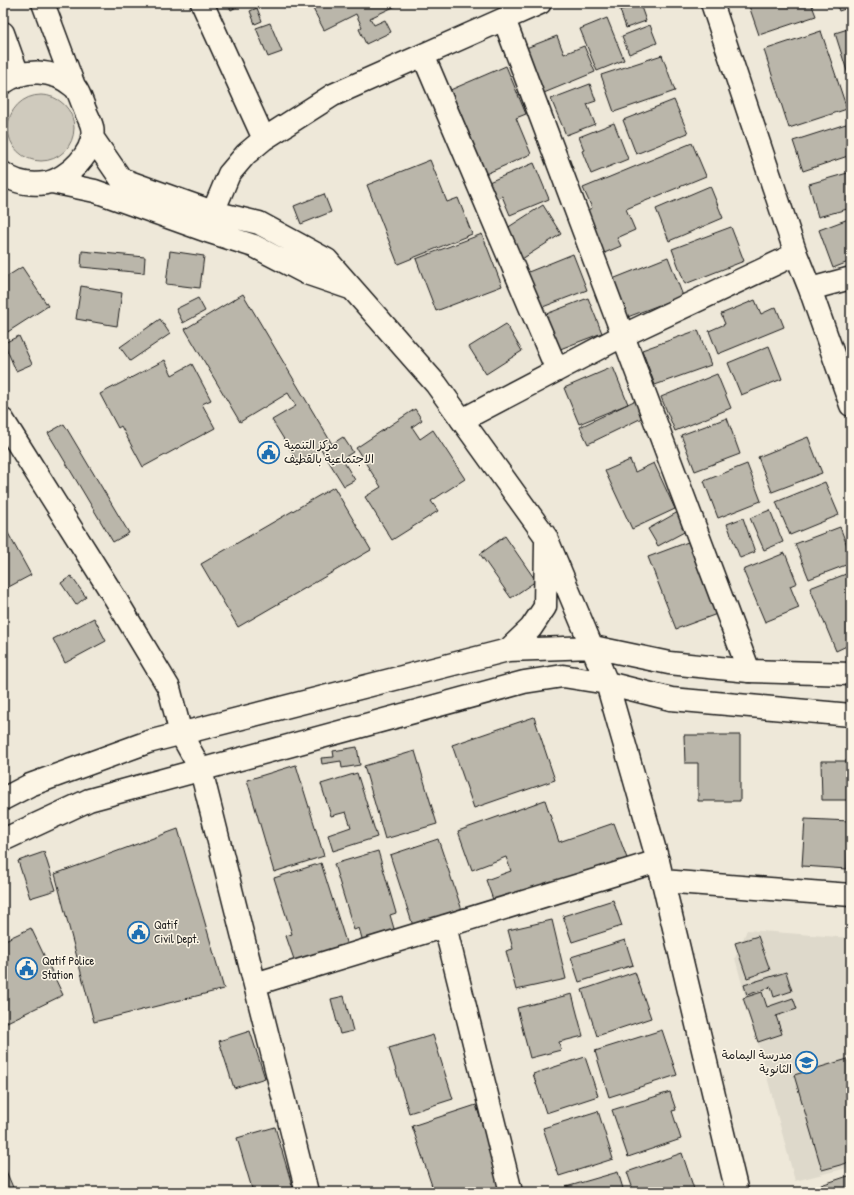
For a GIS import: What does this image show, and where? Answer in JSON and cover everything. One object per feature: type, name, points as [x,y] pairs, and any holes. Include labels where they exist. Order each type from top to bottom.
[{"type":"street","points":[[4,175],[22,183],[37,184],[52,182],[68,174],[84,157],[92,137],[92,127],[74,86],[43,3]]},
{"type":"street","points":[[202,3],[264,139]]},
{"type":"street","points":[[214,212],[229,174],[246,154],[264,139],[333,95],[540,3]]},
{"type":"street","points":[[712,3],[796,254],[810,288],[851,406]]},
{"type":"street","points":[[504,19],[749,671]]},
{"type":"street","points":[[3,33],[11,79],[30,72],[53,74],[74,86]]},
{"type":"street","points":[[423,55],[557,370]]},
{"type":"street","points":[[92,137],[121,179],[214,212],[259,223],[327,260],[436,384],[546,537],[593,647],[607,684],[660,871],[737,1192]]},
{"type":"street","points":[[52,182],[95,191],[254,246],[306,273],[352,288]]},
{"type":"street","points":[[462,420],[624,335],[796,254]]},
{"type":"street","points":[[810,288],[851,278]]},
{"type":"street","points":[[3,420],[115,598],[169,688],[181,734],[201,770],[307,1192]]},
{"type":"street","points":[[508,650],[531,628],[544,607],[546,537]]},
{"type":"street","points":[[3,798],[30,785],[133,747],[508,650],[593,647],[669,663],[749,671],[851,674]]},
{"type":"street","points":[[3,840],[89,800],[524,682],[563,676],[607,684],[671,699],[851,715]]},
{"type":"street","points":[[255,984],[445,926],[660,871],[851,895]]},
{"type":"street","points":[[445,926],[511,1192]]},
{"type":"shaded area","points":[[41,95],[54,98],[64,105],[71,115],[74,128],[71,141],[64,151],[54,158],[41,161],[28,158],[18,151],[11,141],[8,128],[11,115],[18,105],[28,98]]},
{"type":"shaded area","name":"مدرسة اليمامة الثانوية","points":[[747,930],[851,938],[851,1167],[795,1181],[735,958]]},
{"type":"building","points":[[227,3],[244,3],[231,10]]},
{"type":"building","points":[[310,3],[402,3],[370,18],[374,25],[385,20],[391,32],[366,44],[359,29],[362,27],[356,14],[324,30]]},
{"type":"building","points":[[748,3],[811,3],[816,16],[759,35]]},
{"type":"building","points":[[836,3],[851,3],[851,7],[839,11]]},
{"type":"building","points":[[640,4],[646,21],[626,28],[620,10]]},
{"type":"building","points":[[257,8],[262,21],[255,24],[250,11]]},
{"type":"building","points":[[607,18],[624,60],[597,71],[580,29]]},
{"type":"building","points":[[270,23],[282,52],[268,57],[256,28]]},
{"type":"building","points":[[650,25],[657,43],[629,54],[622,36]]},
{"type":"building","points":[[851,28],[851,84],[835,33]]},
{"type":"building","points":[[821,31],[847,109],[789,128],[764,50]]},
{"type":"building","points":[[557,36],[564,54],[584,46],[595,72],[539,95],[521,50]]},
{"type":"building","points":[[662,55],[675,91],[614,112],[601,75]]},
{"type":"building","points":[[506,66],[526,114],[516,118],[531,154],[481,176],[441,94]]},
{"type":"building","points":[[590,84],[596,101],[587,104],[595,124],[566,135],[551,99]]},
{"type":"building","points":[[674,100],[688,133],[636,154],[623,120]]},
{"type":"building","points":[[614,123],[628,159],[591,174],[582,151],[584,150],[579,137]]},
{"type":"building","points":[[849,123],[851,129],[851,155],[803,171],[793,141]]},
{"type":"building","points":[[692,143],[706,176],[626,209],[635,230],[617,238],[621,246],[602,254],[578,214],[592,208],[583,188]]},
{"type":"building","points":[[430,160],[447,202],[458,198],[472,234],[398,264],[367,185]]},
{"type":"building","points":[[534,163],[549,199],[510,215],[502,196],[491,201],[484,184]]},
{"type":"building","points":[[851,172],[851,208],[818,217],[809,184]]},
{"type":"building","points":[[710,186],[723,218],[669,241],[656,209]]},
{"type":"building","points":[[324,194],[331,212],[301,224],[294,206]]},
{"type":"building","points":[[543,205],[561,234],[522,259],[504,230]]},
{"type":"building","points":[[851,218],[851,261],[833,268],[819,230]]},
{"type":"building","points":[[731,227],[744,261],[685,284],[672,249]]},
{"type":"building","points":[[482,234],[502,286],[436,311],[416,259]]},
{"type":"building","points":[[82,251],[145,257],[144,273],[81,267]]},
{"type":"building","points":[[170,251],[204,256],[200,288],[166,284]]},
{"type":"building","points":[[573,254],[587,290],[535,310],[521,275]]},
{"type":"building","points":[[668,257],[683,296],[625,318],[610,280]]},
{"type":"building","points":[[22,267],[48,306],[3,335],[3,279]]},
{"type":"building","points":[[81,286],[122,293],[117,326],[76,319]]},
{"type":"building","points":[[243,294],[332,444],[343,437],[353,452],[342,459],[355,480],[344,486],[321,449],[298,462],[272,420],[296,406],[288,393],[240,422],[185,329]]},
{"type":"building","points":[[198,298],[205,311],[183,323],[176,309]]},
{"type":"building","points":[[588,298],[602,333],[555,351],[541,316]]},
{"type":"building","points":[[755,300],[761,314],[776,307],[784,327],[718,354],[709,331],[725,324],[721,314]]},
{"type":"building","points":[[160,319],[170,334],[130,361],[120,347]]},
{"type":"building","points":[[506,324],[522,351],[486,374],[469,347]]},
{"type":"building","points":[[698,330],[711,365],[655,385],[642,350]]},
{"type":"building","points":[[19,336],[32,364],[16,371],[4,343]]},
{"type":"building","points":[[769,346],[782,379],[741,395],[728,363]]},
{"type":"building","points":[[165,360],[172,375],[192,364],[211,400],[202,404],[215,428],[143,467],[121,426],[118,428],[100,394]]},
{"type":"building","points":[[613,367],[628,404],[579,424],[564,388]]},
{"type":"building","points":[[717,374],[731,408],[675,431],[661,397]]},
{"type":"building","points":[[636,400],[644,417],[588,444],[580,427]]},
{"type":"building","points":[[415,409],[422,420],[412,427],[420,439],[433,430],[465,479],[431,501],[438,511],[392,540],[365,497],[381,487],[356,448]]},
{"type":"building","points":[[727,418],[740,454],[695,471],[681,435]]},
{"type":"building","points":[[64,424],[129,533],[113,542],[48,433]]},
{"type":"building","points":[[808,437],[822,473],[772,492],[758,457]]},
{"type":"building","points":[[630,460],[635,472],[654,463],[675,509],[632,529],[605,471]]},
{"type":"building","points":[[747,464],[761,501],[718,518],[704,481]]},
{"type":"building","points":[[825,482],[839,515],[790,535],[776,502]]},
{"type":"building","points":[[334,487],[371,550],[238,627],[201,564]]},
{"type":"building","points":[[770,510],[783,542],[764,550],[750,518]]},
{"type":"building","points":[[678,512],[688,530],[658,546],[648,529]]},
{"type":"building","points":[[743,518],[755,552],[740,558],[727,524]]},
{"type":"building","points":[[3,524],[31,575],[3,590]]},
{"type":"building","points":[[840,527],[851,556],[851,563],[809,579],[795,544]]},
{"type":"building","points":[[505,536],[536,581],[511,598],[480,554]]},
{"type":"building","points":[[688,542],[717,614],[676,629],[648,557]]},
{"type":"building","points":[[785,553],[797,583],[790,586],[799,608],[765,622],[743,570]]},
{"type":"building","points":[[851,572],[851,644],[836,651],[810,588]]},
{"type":"building","points":[[71,576],[86,597],[76,605],[61,583]]},
{"type":"building","points":[[94,618],[106,641],[65,663],[53,639]]},
{"type":"building","points":[[534,717],[555,780],[474,808],[452,745]]},
{"type":"building","points":[[684,735],[740,735],[740,801],[698,801],[698,763],[685,763]]},
{"type":"building","points":[[357,747],[360,765],[342,768],[341,761],[322,764],[321,758],[334,757],[333,751]]},
{"type":"building","points":[[415,751],[437,824],[385,839],[364,766]]},
{"type":"building","points":[[821,761],[851,761],[851,800],[822,800]]},
{"type":"building","points":[[296,765],[324,856],[274,872],[247,780]]},
{"type":"building","points":[[357,773],[377,837],[333,851],[328,835],[351,827],[346,812],[331,816],[321,784]]},
{"type":"building","points":[[545,800],[559,842],[614,823],[628,861],[496,908],[486,880],[511,871],[506,857],[472,870],[458,831]]},
{"type":"building","points":[[805,819],[850,821],[847,869],[802,866]]},
{"type":"building","name":"Qatif Civil Dept.","points":[[178,829],[224,989],[94,1022],[55,874]]},
{"type":"building","points":[[438,839],[464,916],[415,932],[390,855]]},
{"type":"building","points":[[378,851],[396,913],[390,915],[397,939],[365,949],[359,928],[354,930],[334,864]]},
{"type":"building","points":[[44,852],[56,890],[30,898],[18,861]]},
{"type":"building","points":[[321,863],[349,952],[297,968],[286,936],[292,934],[274,878]]},
{"type":"building","points":[[613,900],[622,926],[572,942],[563,916]]},
{"type":"building","points":[[552,920],[566,979],[516,990],[506,951],[513,949],[508,930]]},
{"type":"building","name":"Qatif Police Station","points":[[31,928],[63,995],[3,1024],[3,941]]},
{"type":"building","points":[[758,936],[770,970],[747,978],[735,943]]},
{"type":"building","points":[[625,940],[633,965],[579,982],[571,957]]},
{"type":"building","points":[[635,972],[651,1018],[597,1036],[582,990]]},
{"type":"building","points":[[786,972],[792,991],[774,997],[771,987],[747,995],[744,985]]},
{"type":"building","points":[[762,992],[767,1007],[793,998],[797,1009],[776,1016],[782,1034],[758,1042],[743,998]]},
{"type":"building","points":[[572,994],[583,1036],[559,1042],[561,1050],[530,1058],[517,1008]]},
{"type":"building","points":[[344,996],[353,1031],[340,1034],[331,999]]},
{"type":"building","points":[[662,1030],[677,1075],[609,1097],[595,1051]]},
{"type":"building","points":[[250,1031],[265,1078],[234,1088],[219,1041]]},
{"type":"building","points":[[433,1035],[453,1099],[409,1113],[389,1048]]},
{"type":"building","points":[[585,1057],[598,1096],[546,1113],[533,1074]]},
{"type":"building","points":[[851,1058],[851,1162],[822,1170],[794,1075]]},
{"type":"building","points":[[670,1092],[676,1110],[672,1111],[681,1139],[628,1157],[612,1110]]},
{"type":"building","points":[[476,1105],[504,1192],[434,1192],[412,1126]]},
{"type":"building","points":[[598,1111],[613,1159],[559,1176],[543,1128]]},
{"type":"building","points":[[275,1127],[294,1192],[253,1192],[237,1138]]},
{"type":"building","points":[[682,1153],[695,1192],[634,1192],[627,1172]]},
{"type":"building","points":[[3,1164],[15,1192],[3,1192]]},
{"type":"building","points":[[618,1172],[624,1192],[567,1192],[566,1187]]},
{"type":"building","points":[[851,1175],[851,1192],[814,1192],[812,1188]]},
{"type":"place","name":"مركز التنمية الاجتماعية بالقطيف","points":[[268,452]]},
{"type":"place","name":"Qatif Civil Dept.","points":[[139,932]]},
{"type":"place","name":"Qatif Police Station","points":[[27,968]]},
{"type":"place","name":"مدرسة اليمامة الثانوية","points":[[807,1062]]}]
